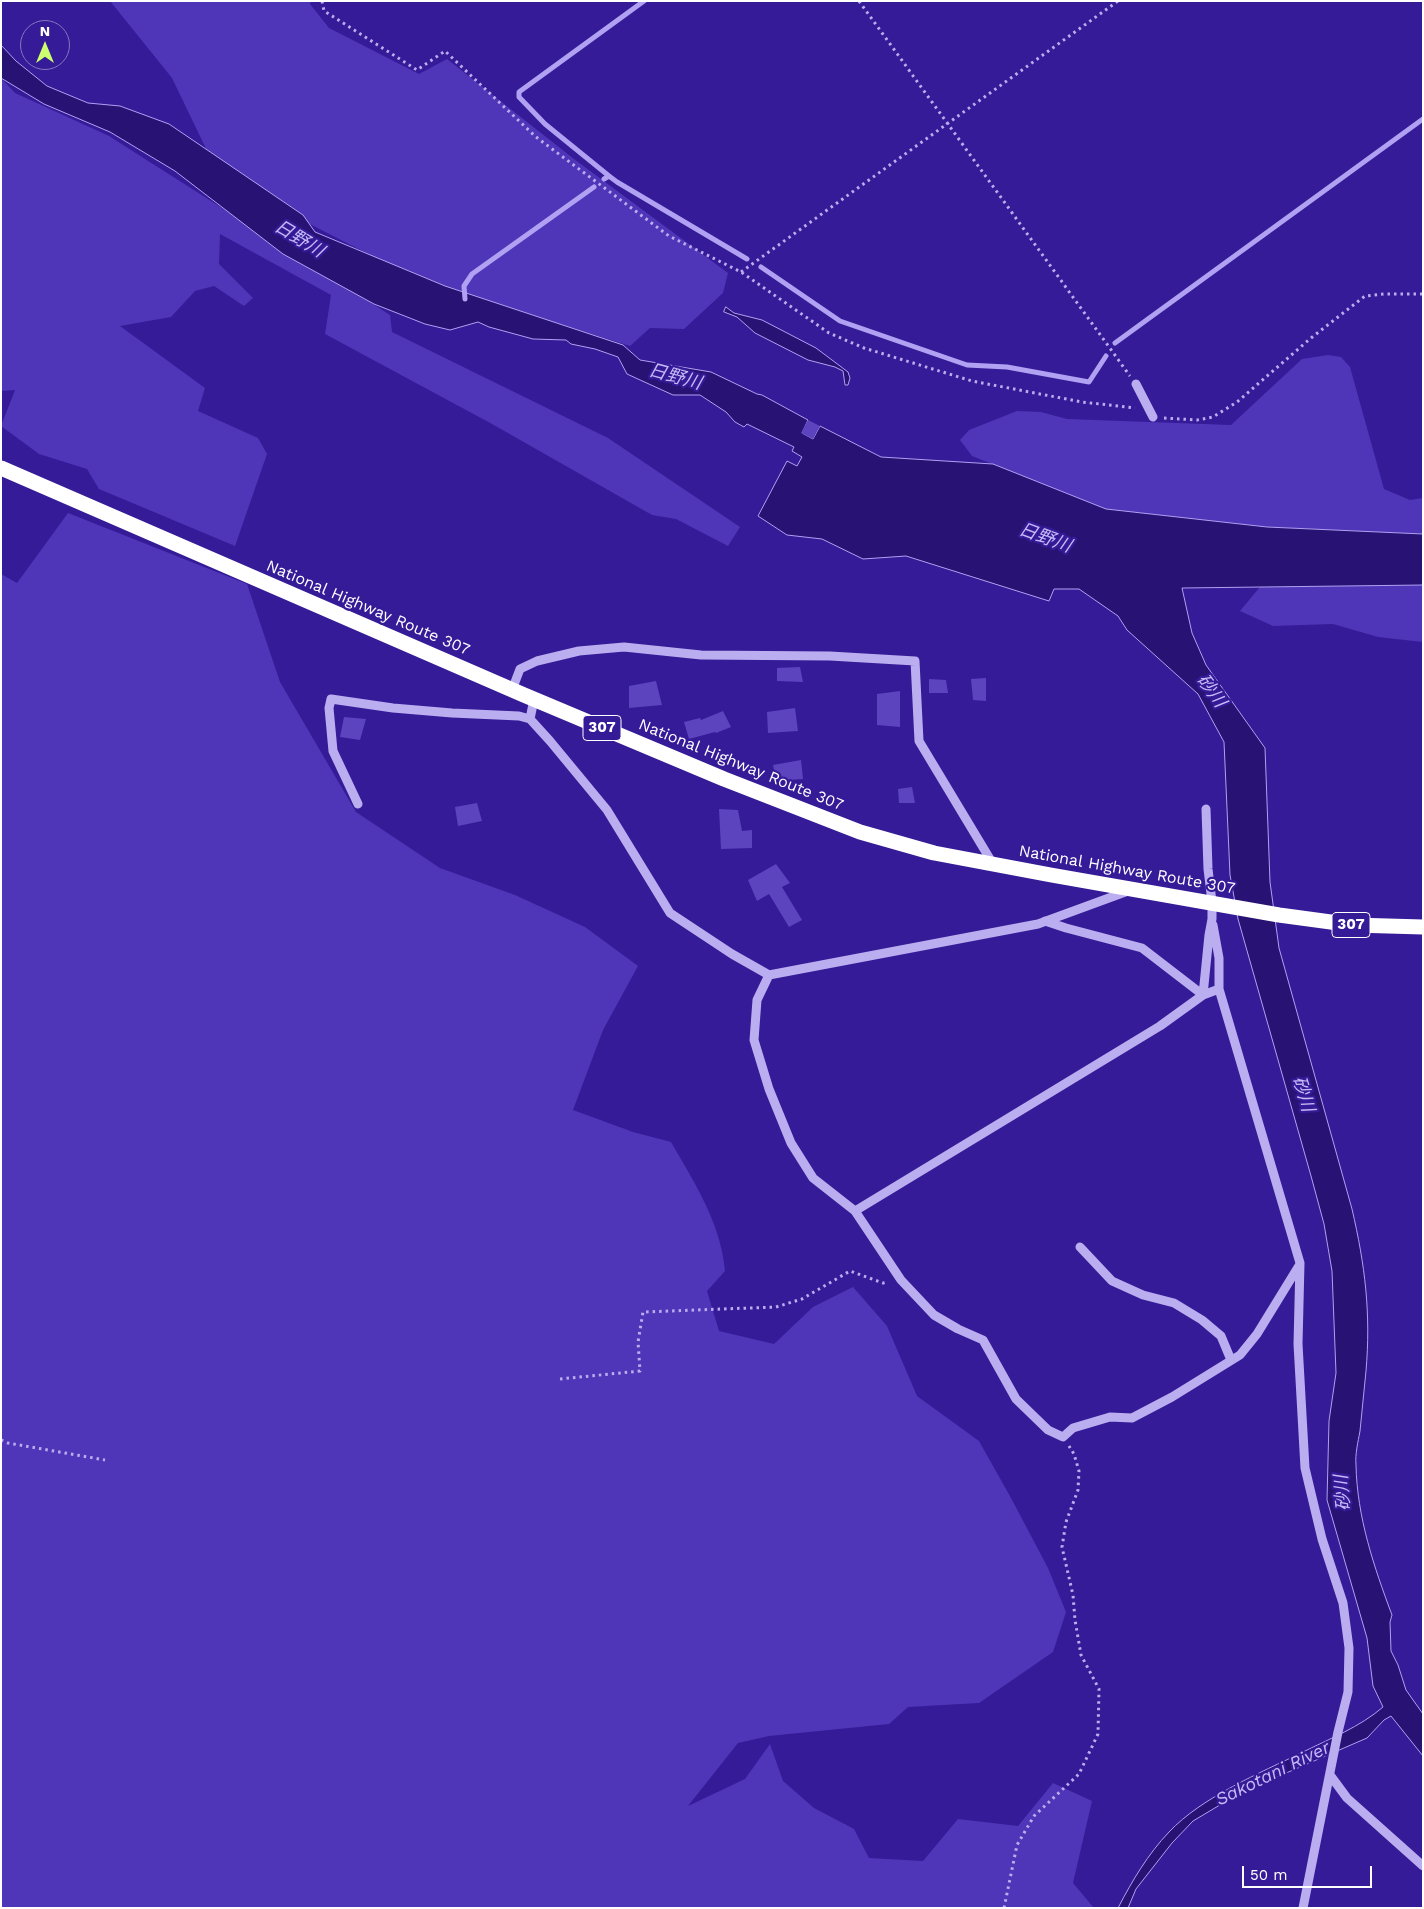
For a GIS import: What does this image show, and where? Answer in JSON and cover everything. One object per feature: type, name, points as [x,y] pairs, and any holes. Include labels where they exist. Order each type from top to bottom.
[{"type":"highway","name":"National Highway Route 307","points":[[1,468],[512,690],[724,779],[860,832],[934,853],[1279,915],[1353,925],[1423,927]]},
{"type":"street","points":[[1136,384],[1153,417]]},
{"type":"street","points":[[512,690],[520,669],[537,661],[579,651],[624,647],[701,655],[830,656],[915,661],[919,741],[993,864]]},
{"type":"street","points":[[358,804],[333,751],[328,708],[331,699],[452,714],[519,716],[530,719],[607,810],[670,913],[732,954],[769,975],[1046,921],[1132,889]]},
{"type":"street","points":[[530,719],[534,699]]},
{"type":"street","points":[[1203,995],[1212,920],[1206,809]]},
{"type":"street","points":[[1212,920],[1220,958],[1220,989],[1300,1263],[1298,1344],[1305,1468],[1322,1539],[1343,1603],[1349,1648],[1348,1692],[1338,1732],[1303,1908]]},
{"type":"street","points":[[1046,921],[1142,948],[1203,995]]},
{"type":"street","points":[[769,975],[757,1000],[754,1040],[769,1089],[791,1143],[813,1178],[855,1211],[902,1280],[934,1315],[958,1329],[984,1340],[1016,1399],[1048,1430],[1063,1437],[1073,1428],[1110,1417],[1132,1418],[1172,1397],[1240,1355],[1257,1334],[1300,1263]]},
{"type":"street","points":[[855,1211],[1160,1026],[1203,995],[1220,989]]},
{"type":"street","points":[[1080,1247],[1112,1281],[1143,1295],[1174,1303],[1202,1320],[1221,1336],[1231,1360]]},
{"type":"street","points":[[1330,1775],[1347,1798],[1423,1866]]},
{"type":"path","points":[[322,1],[324,11],[417,70],[445,51],[543,142],[669,236],[741,272],[829,333],[864,348],[972,381],[1082,402],[1132,407],[1153,417],[1197,420],[1213,417],[1237,402],[1318,332],[1365,296],[1423,294]]},
{"type":"path","points":[[859,1],[1136,384]]},
{"type":"path","points":[[741,272],[1118,1]]},
{"type":"path","points":[[560,1379],[640,1372],[638,1342],[642,1312],[776,1306],[802,1299],[850,1271],[883,1283],[902,1280]]},
{"type":"path","points":[[1004,1908],[1017,1845],[1034,1816],[1078,1774],[1098,1734],[1099,1689],[1081,1654],[1073,1595],[1062,1547],[1066,1522],[1078,1490],[1079,1471],[1074,1454],[1063,1437]]},
{"type":"path","points":[[1,1440],[8,1443],[105,1460]]},
{"type":"shaded area","points":[[110,1],[311,1],[310,4],[329,28],[419,74],[447,59],[574,159],[728,273],[723,293],[684,329],[650,328],[630,346],[419,280],[302,220],[210,157],[172,78]]},
{"type":"shaded area","points":[[1,78],[15,93],[109,136],[390,315],[392,332],[608,438],[740,527],[728,546],[676,519],[652,515],[492,424],[325,334],[331,295],[220,234],[219,264],[253,298],[244,306],[214,286],[195,291],[171,317],[120,326],[205,388],[198,411],[258,438],[267,454],[235,546],[99,489],[87,469],[39,454],[1,426],[15,390],[1,391]]},
{"type":"shaded area","points":[[1328,355],[1341,357],[1350,367],[1384,489],[1410,500],[1423,498],[1423,534],[1267,527],[1105,509],[972,456],[960,440],[969,430],[1017,411],[1041,412],[1067,419],[1231,425],[1302,359]]},
{"type":"shaded area","points":[[68,513],[247,584],[280,682],[356,812],[440,868],[515,895],[585,927],[638,966],[603,1030],[573,1110],[633,1132],[671,1142],[705,1204],[718,1236],[725,1271],[707,1291],[719,1331],[774,1344],[813,1307],[853,1287],[887,1326],[917,1396],[979,1441],[1048,1568],[1066,1612],[1053,1652],[979,1703],[908,1707],[889,1724],[769,1736],[738,1743],[688,1806],[745,1779],[770,1744],[783,1781],[814,1808],[854,1829],[869,1858],[923,1861],[958,1819],[1018,1826],[1053,1783],[1092,1801],[1073,1883],[1094,1908],[1,1908],[1,574],[17,583]]},
{"type":"shaded area","points":[[1269,576],[1423,581],[1423,642],[1378,637],[1333,624],[1273,626],[1240,611]]},
{"type":"water","points":[[1,45],[20,64],[20,70],[27,70],[47,86],[88,103],[120,106],[169,124],[303,215],[315,232],[445,286],[623,345],[640,360],[711,372],[762,395],[808,420],[802,433],[813,439],[820,426],[881,457],[993,464],[1106,509],[1267,527],[1423,534],[1423,585],[1182,588],[1192,633],[1206,665],[1265,748],[1270,882],[1279,948],[1352,1209],[1366,1289],[1368,1329],[1366,1371],[1356,1457],[1360,1504],[1373,1560],[1392,1615],[1390,1622],[1391,1651],[1398,1665],[1406,1690],[1423,1714],[1423,1756],[1391,1716],[1384,1720],[1367,1738],[1240,1793],[1193,1821],[1172,1843],[1136,1889],[1128,1908],[1118,1908],[1154,1849],[1182,1819],[1232,1787],[1354,1727],[1383,1707],[1373,1686],[1367,1638],[1327,1500],[1329,1421],[1336,1373],[1332,1271],[1324,1224],[1238,919],[1230,875],[1224,742],[1198,694],[1127,630],[1118,616],[1079,589],[1054,589],[1049,601],[906,556],[863,559],[822,539],[787,535],[758,516],[787,461],[797,466],[802,457],[792,451],[794,447],[747,424],[744,427],[735,422],[726,412],[700,395],[673,395],[627,374],[618,357],[595,349],[571,344],[566,340],[533,339],[489,327],[478,322],[450,330],[425,324],[374,304],[283,254],[175,171],[110,132],[44,104],[1,78]]},
{"type":"water","points":[[726,307],[734,313],[762,320],[816,348],[848,372],[850,378],[848,385],[845,385],[843,371],[808,360],[755,333],[737,317],[724,312]]},
{"type":"building","points":[[808,420],[820,426],[813,439],[801,433]]},
{"type":"building","points":[[800,667],[803,682],[777,681],[777,668]]},
{"type":"building","points":[[986,678],[986,701],[973,700],[971,679]]},
{"type":"building","points":[[929,679],[946,680],[948,693],[929,693]]},
{"type":"building","points":[[656,681],[662,705],[629,708],[629,686]]},
{"type":"building","points":[[900,691],[900,727],[877,725],[877,694]]},
{"type":"building","points":[[795,708],[798,731],[768,733],[767,712]]},
{"type":"building","points":[[723,711],[731,727],[716,733],[689,739],[684,722],[700,718],[701,720]]},
{"type":"building","points":[[344,717],[366,719],[360,740],[340,737]]},
{"type":"building","points":[[801,760],[803,779],[776,781],[773,765]]},
{"type":"building","points":[[912,787],[915,803],[899,803],[898,789]]},
{"type":"building","points":[[477,803],[482,821],[458,826],[455,807]]},
{"type":"building","points":[[719,809],[738,810],[742,831],[752,830],[752,848],[721,849]]},
{"type":"building","points":[[776,864],[790,883],[782,887],[802,920],[789,927],[769,894],[757,901],[748,880]]},
{"type":"waterway","points":[[609,176],[545,124],[519,97],[519,92],[644,1]]},
{"type":"waterway","points":[[1115,343],[1423,119]]},
{"type":"waterway","points":[[604,179],[609,176],[747,259]]},
{"type":"waterway","points":[[465,299],[464,286],[472,274],[594,187]]},
{"type":"waterway","points":[[761,267],[840,321],[967,365],[1007,367],[1089,382],[1106,356]]},
{"type":"water label","name":"日野川","points":[[299,239]]},
{"type":"water label","name":"日野川","points":[[675,377]]},
{"type":"water label","name":"日野川","points":[[1045,538]]},
{"type":"water label","name":"砂川","points":[[1211,691]]},
{"type":"water label","name":"砂川","points":[[1303,1094]]},
{"type":"water label","name":"砂川","points":[[1343,1493]]},
{"type":"water label","name":"Sakotani River","points":[[1273,1774]]}]
